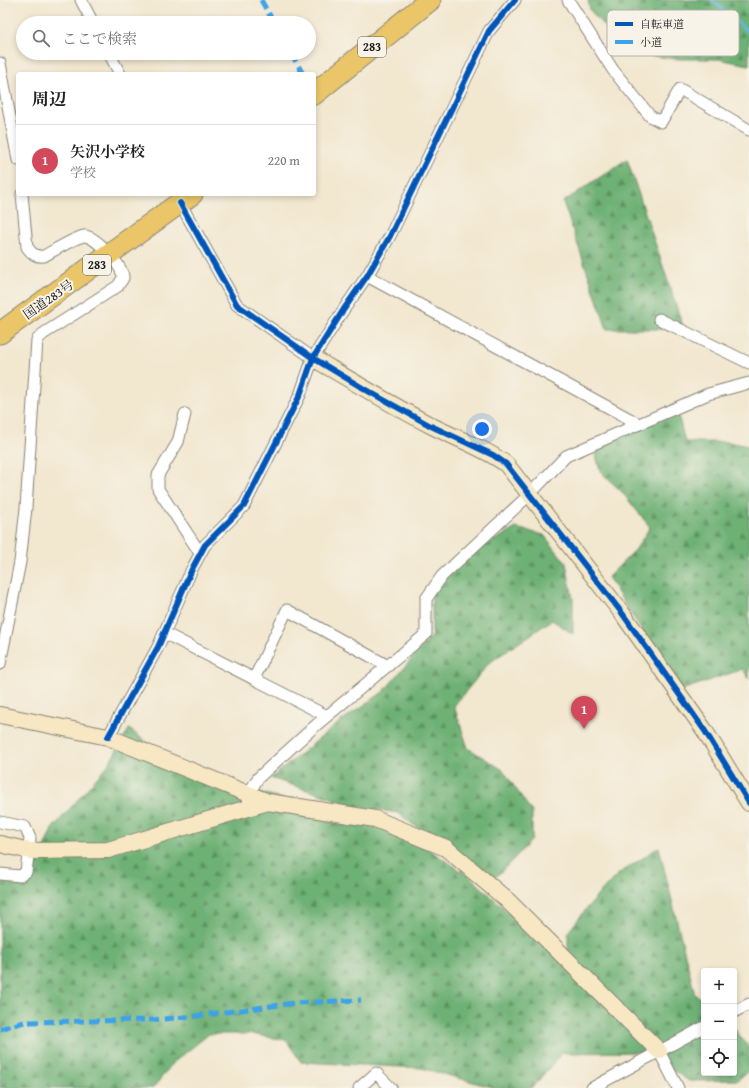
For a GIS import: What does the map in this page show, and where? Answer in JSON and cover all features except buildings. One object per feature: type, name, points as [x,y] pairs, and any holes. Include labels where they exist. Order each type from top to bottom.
[{"type":"highway","name":"283","points":[[316,92],[430,0]]},
{"type":"highway","name":"国道283号","points":[[0,333],[110,255],[187,197]]},
{"type":"street","points":[[81,0],[89,16]]},
{"type":"street","points":[[108,737],[164,633],[200,553],[205,545],[244,506],[300,395],[313,358],[367,276],[390,236],[488,31],[515,0]]},
{"type":"street","points":[[568,0],[613,70],[650,116],[661,122],[680,89],[749,130]]},
{"type":"street","points":[[113,60],[119,72]]},
{"type":"street","points":[[0,63],[16,149]]},
{"type":"street","points":[[0,664],[20,562],[27,492],[37,340],[43,334],[118,286],[123,278],[121,270],[110,255],[93,238],[84,236],[44,256],[38,256],[32,253],[27,247],[22,196]]},
{"type":"street","points":[[187,197],[237,305],[313,358],[366,390],[431,426],[493,455],[506,464],[622,613],[705,731],[749,803]]},
{"type":"street","points":[[367,276],[639,424]]},
{"type":"street","points":[[659,319],[749,362]]},
{"type":"street","points":[[0,844],[30,851],[108,850],[248,801],[258,778],[327,716],[426,634],[426,599],[442,576],[530,494],[566,456],[708,394],[749,383]]},
{"type":"street","points":[[185,414],[178,442],[158,474],[158,489],[200,553]]},
{"type":"street","points":[[254,679],[287,610],[388,666]]},
{"type":"street","points":[[164,633],[327,716]]},
{"type":"street","points":[[0,715],[108,737],[248,801],[268,802],[375,819],[446,848],[507,900],[659,1051],[678,1088]]},
{"type":"street","points":[[0,822],[25,827],[30,838],[30,851],[26,872],[20,876],[0,874]]},
{"type":"street","points":[[737,1010],[749,1004]]},
{"type":"street","points":[[592,1088],[701,1030]]},
{"type":"street","points":[[359,1088],[376,1073],[391,1088]]},
{"type":"green space","points":[[588,0],[749,0],[749,65],[718,59],[675,59],[654,56],[739,56],[739,10],[607,10],[607,30],[590,10]]},
{"type":"green space","points":[[627,159],[684,329],[607,329],[563,202]]},
{"type":"green space","points":[[678,414],[685,442],[727,442],[749,446],[749,679],[743,669],[679,691],[608,577],[636,549],[650,527],[622,492],[600,471],[593,443]]},
{"type":"green space","points":[[516,528],[544,535],[566,563],[573,599],[573,634],[552,620],[489,663],[454,706],[468,748],[503,770],[532,812],[532,840],[490,883],[398,813],[355,806],[271,778],[341,721],[383,692],[432,635],[432,593],[439,571]]},
{"type":"green space","points":[[129,729],[186,771],[405,834],[469,876],[568,967],[568,932],[596,897],[617,875],[659,847],[695,995],[701,998],[701,1076],[737,1076],[737,1032],[749,1048],[749,1070],[738,1080],[689,1081],[646,1052],[562,1053],[532,1088],[495,1088],[421,1068],[301,1062],[286,1040],[251,1034],[209,1034],[174,1062],[153,1088],[0,1088],[0,881],[30,880],[52,829],[108,765]]},
{"type":"waterway","points":[[712,0],[723,10]]},
{"type":"waterway","points":[[739,24],[749,33]]},
{"type":"marked path","points":[[261,0],[270,16]]},
{"type":"marked path","points":[[295,60],[302,72]]},
{"type":"marked path","points":[[0,1029],[24,1022],[152,1020],[196,1016],[295,1003],[361,1000]]},
{"type":"cycle path","points":[[108,737],[158,647],[192,569],[205,545],[244,506],[300,395],[313,358],[367,276],[390,236],[489,31],[515,0]]},
{"type":"cycle path","points":[[180,203],[237,305],[313,358],[366,390],[431,426],[493,455],[506,464],[622,613],[705,731],[749,803]]},
{"type":"place","name":"矢沢小学校","points":[[584,729]]}]
